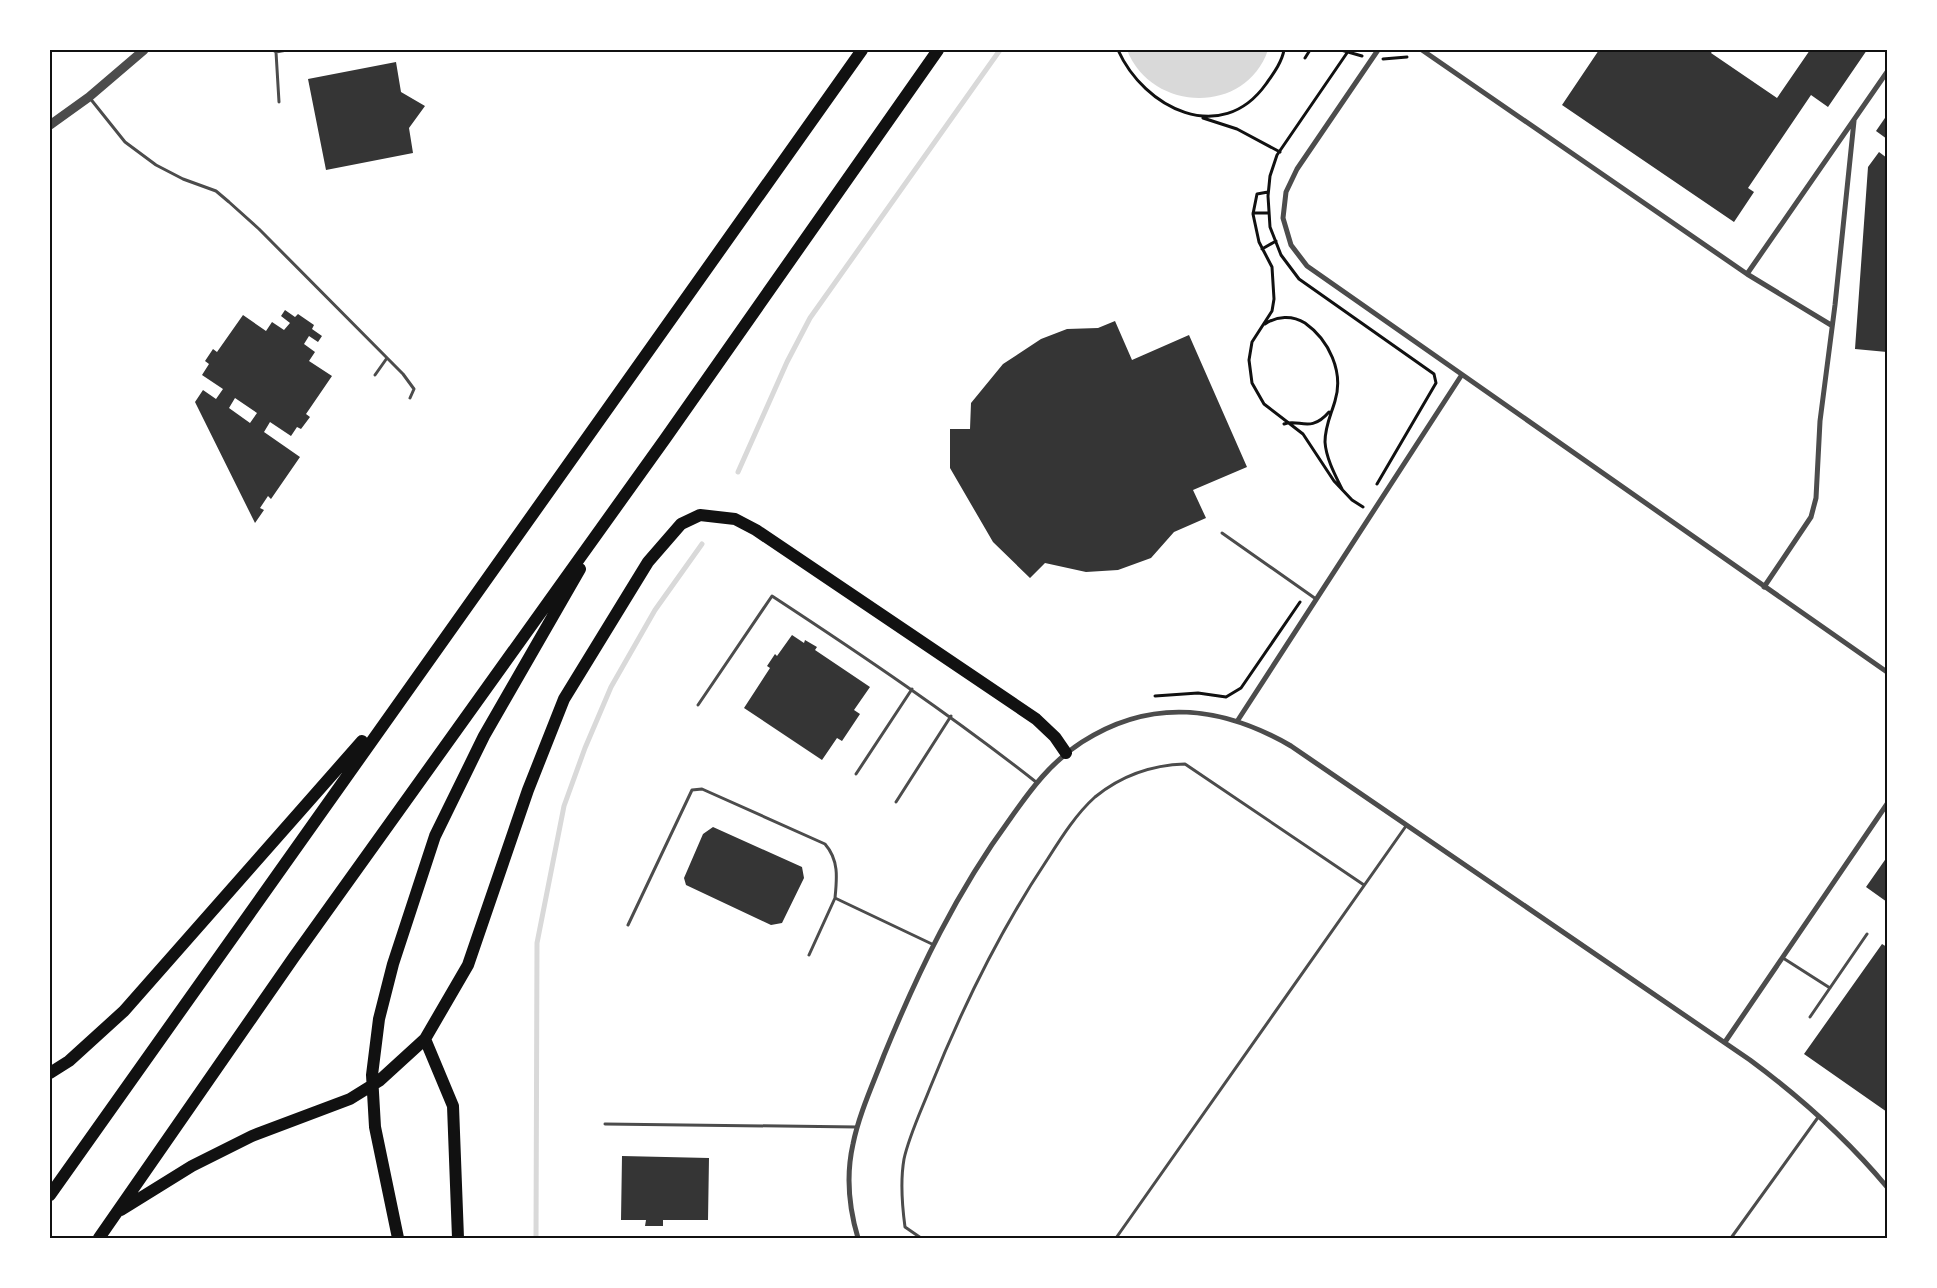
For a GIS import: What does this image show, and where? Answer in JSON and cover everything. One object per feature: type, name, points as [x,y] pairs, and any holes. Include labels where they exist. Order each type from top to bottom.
[{"type":"highway","points":[[50,1195],[862,50]]},
{"type":"highway","points":[[99,1238],[306,941],[938,50]]},
{"type":"highway","points":[[398,1238],[375,1127],[372,1075],[379,1019],[393,964],[435,836],[472,761],[612,511]]},
{"type":"highway","points":[[117,1213],[192,1166],[252,1136],[350,1098],[378,1080],[425,1039],[468,964],[528,790],[564,699],[648,562],[680,524],[690,519],[700,515],[721,516],[735,519],[756,530],[1036,719],[1055,737],[1066,753]]},
{"type":"highway","points":[[50,1073],[70,1061],[124,1011],[408,688]]},
{"type":"highway","points":[[425,1039],[453,1106],[458,1238]]},
{"type":"street","points":[[50,125],[89,97],[144,50]]},
{"type":"street","points":[[1378,50],[1297,169],[1286,192],[1283,218],[1291,245],[1307,266],[1461,376],[1887,672]]},
{"type":"street","points":[[1422,50],[1747,274],[1831,325]]},
{"type":"street","points":[[1747,274],[1887,72]]},
{"type":"street","points":[[1764,587],[1811,517],[1816,498],[1820,421],[1831,325],[1836,305],[1854,121]]},
{"type":"street","points":[[1238,720],[1461,376]]},
{"type":"street","points":[[858,1238],[851,1213],[849,1181],[852,1145],[900,1016],[963,889],[1036,782],[1066,753],[1102,731],[1126,722],[1161,713],[1204,713],[1238,720],[1268,733],[1291,746],[1726,1042],[1774,1078],[1819,1116],[1848,1143],[1887,1186]]},
{"type":"street","points":[[1726,1042],[1887,804]]},
{"type":"lane","points":[[279,102],[274,51],[287,50]]},
{"type":"lane","points":[[89,97],[125,142],[156,166],[183,179],[216,191],[259,229],[403,374],[414,389],[410,398]]},
{"type":"lane","points":[[374,375],[387,358]]},
{"type":"lane","points":[[1222,534],[1316,599]]},
{"type":"lane","points":[[698,705],[772,596],[912,688],[1036,782]]},
{"type":"lane","points":[[856,774],[912,688]]},
{"type":"lane","points":[[896,802],[951,716]]},
{"type":"lane","points":[[921,1238],[905,1227],[901,1204],[904,1159],[925,1100],[951,1036],[991,952],[1066,831],[1095,798],[1125,777],[1160,765],[1185,764],[1364,885]]},
{"type":"lane","points":[[628,925],[692,790],[702,789],[825,844],[832,852],[838,872],[835,898],[809,955]]},
{"type":"lane","points":[[1116,1238],[1406,826]]},
{"type":"lane","points":[[835,898],[934,945]]},
{"type":"lane","points":[[1810,1017],[1867,934]]},
{"type":"lane","points":[[1783,958],[1830,988]]},
{"type":"lane","points":[[1731,1238],[1819,1116]]},
{"type":"lane","points":[[605,1124],[858,1127]]},
{"type":"path","points":[[1118,50],[1132,76],[1164,103],[1195,117],[1216,121],[1237,129],[1280,152]]},
{"type":"path","points":[[1195,117],[1218,116],[1250,102],[1275,71],[1284,50]]},
{"type":"path","points":[[1305,58],[1310,50]]},
{"type":"path","points":[[1349,50],[1280,152],[1270,176],[1268,192],[1269,212],[1270,227],[1281,256],[1299,279],[1434,374],[1436,383],[1373,490]]},
{"type":"path","points":[[1268,192],[1257,194],[1253,213],[1259,242],[1272,267],[1274,299],[1272,311],[1256,333],[1250,351],[1252,383],[1264,404],[1287,423],[1298,428],[1312,445],[1334,481],[1347,495],[1363,507]]},
{"type":"path","points":[[1253,213],[1269,212]]},
{"type":"path","points":[[1262,249],[1276,241]]},
{"type":"path","points":[[1262,326],[1277,318],[1299,320],[1326,344],[1332,354],[1337,374],[1336,396],[1326,426],[1327,450],[1334,471],[1347,495]]},
{"type":"path","points":[[1287,423],[1308,425],[1317,422],[1331,410]]},
{"type":"path","points":[[1358,514],[1368,499]]},
{"type":"path","points":[[1155,696],[1198,693],[1226,697],[1242,688],[1307,592]]},
{"type":"shaded area","points":[[1127,50],[1268,50],[1256,71],[1240,87],[1220,95],[1198,98],[1176,95],[1156,85],[1139,71]]},
{"type":"building","points":[[1599,50],[1713,50],[1711,53],[1777,98],[1810,50],[1867,50],[1828,107],[1811,95],[1748,188],[1754,192],[1734,222],[1562,105]]},
{"type":"building","points":[[396,62],[401,92],[425,106],[409,128],[413,153],[326,170],[308,79]]},
{"type":"building","points":[[1887,115],[1887,139],[1876,131]]},
{"type":"building","points":[[1879,152],[1887,158],[1887,352],[1855,349],[1868,167]]},
{"type":"building","points":[[285,310],[295,317],[298,314],[314,325],[312,329],[322,336],[318,342],[309,336],[304,344],[315,352],[309,361],[332,376],[306,414],[310,417],[301,429],[297,427],[291,436],[270,422],[264,432],[300,457],[271,499],[268,496],[260,508],[264,510],[255,523],[195,402],[203,390],[216,399],[223,389],[202,375],[209,364],[205,361],[213,349],[217,352],[243,315],[266,331],[272,322],[284,330],[290,323],[281,316]],"holes":[[[235,398],[257,413],[250,423],[229,408]]]},
{"type":"building","points":[[1115,321],[1132,360],[1189,335],[1247,467],[1193,490],[1206,518],[1174,532],[1151,558],[1118,570],[1086,572],[1045,563],[1030,578],[993,542],[950,468],[950,429],[970,429],[971,403],[1003,364],[1041,339],[1067,329],[1098,328]]},
{"type":"building","points":[[792,635],[804,643],[805,640],[817,647],[815,650],[870,687],[854,710],[860,714],[842,741],[837,738],[822,760],[744,708],[770,668],[767,666],[775,654],[777,656]]},
{"type":"building","points":[[713,827],[802,867],[804,878],[782,923],[771,925],[686,885],[684,878],[703,834]]},
{"type":"building","points":[[1887,857],[1887,902],[1866,887]]},
{"type":"building","points":[[1882,944],[1887,947],[1887,1112],[1804,1054]]},
{"type":"building","points":[[622,1156],[709,1158],[708,1220],[663,1220],[663,1226],[645,1226],[646,1220],[621,1220]]},
{"type":"waterway","points":[[738,472],[787,362],[810,318],[1000,50]]},
{"type":"waterway","points":[[536,1238],[537,943],[564,806],[585,748],[611,687],[655,610],[702,544]]}]
